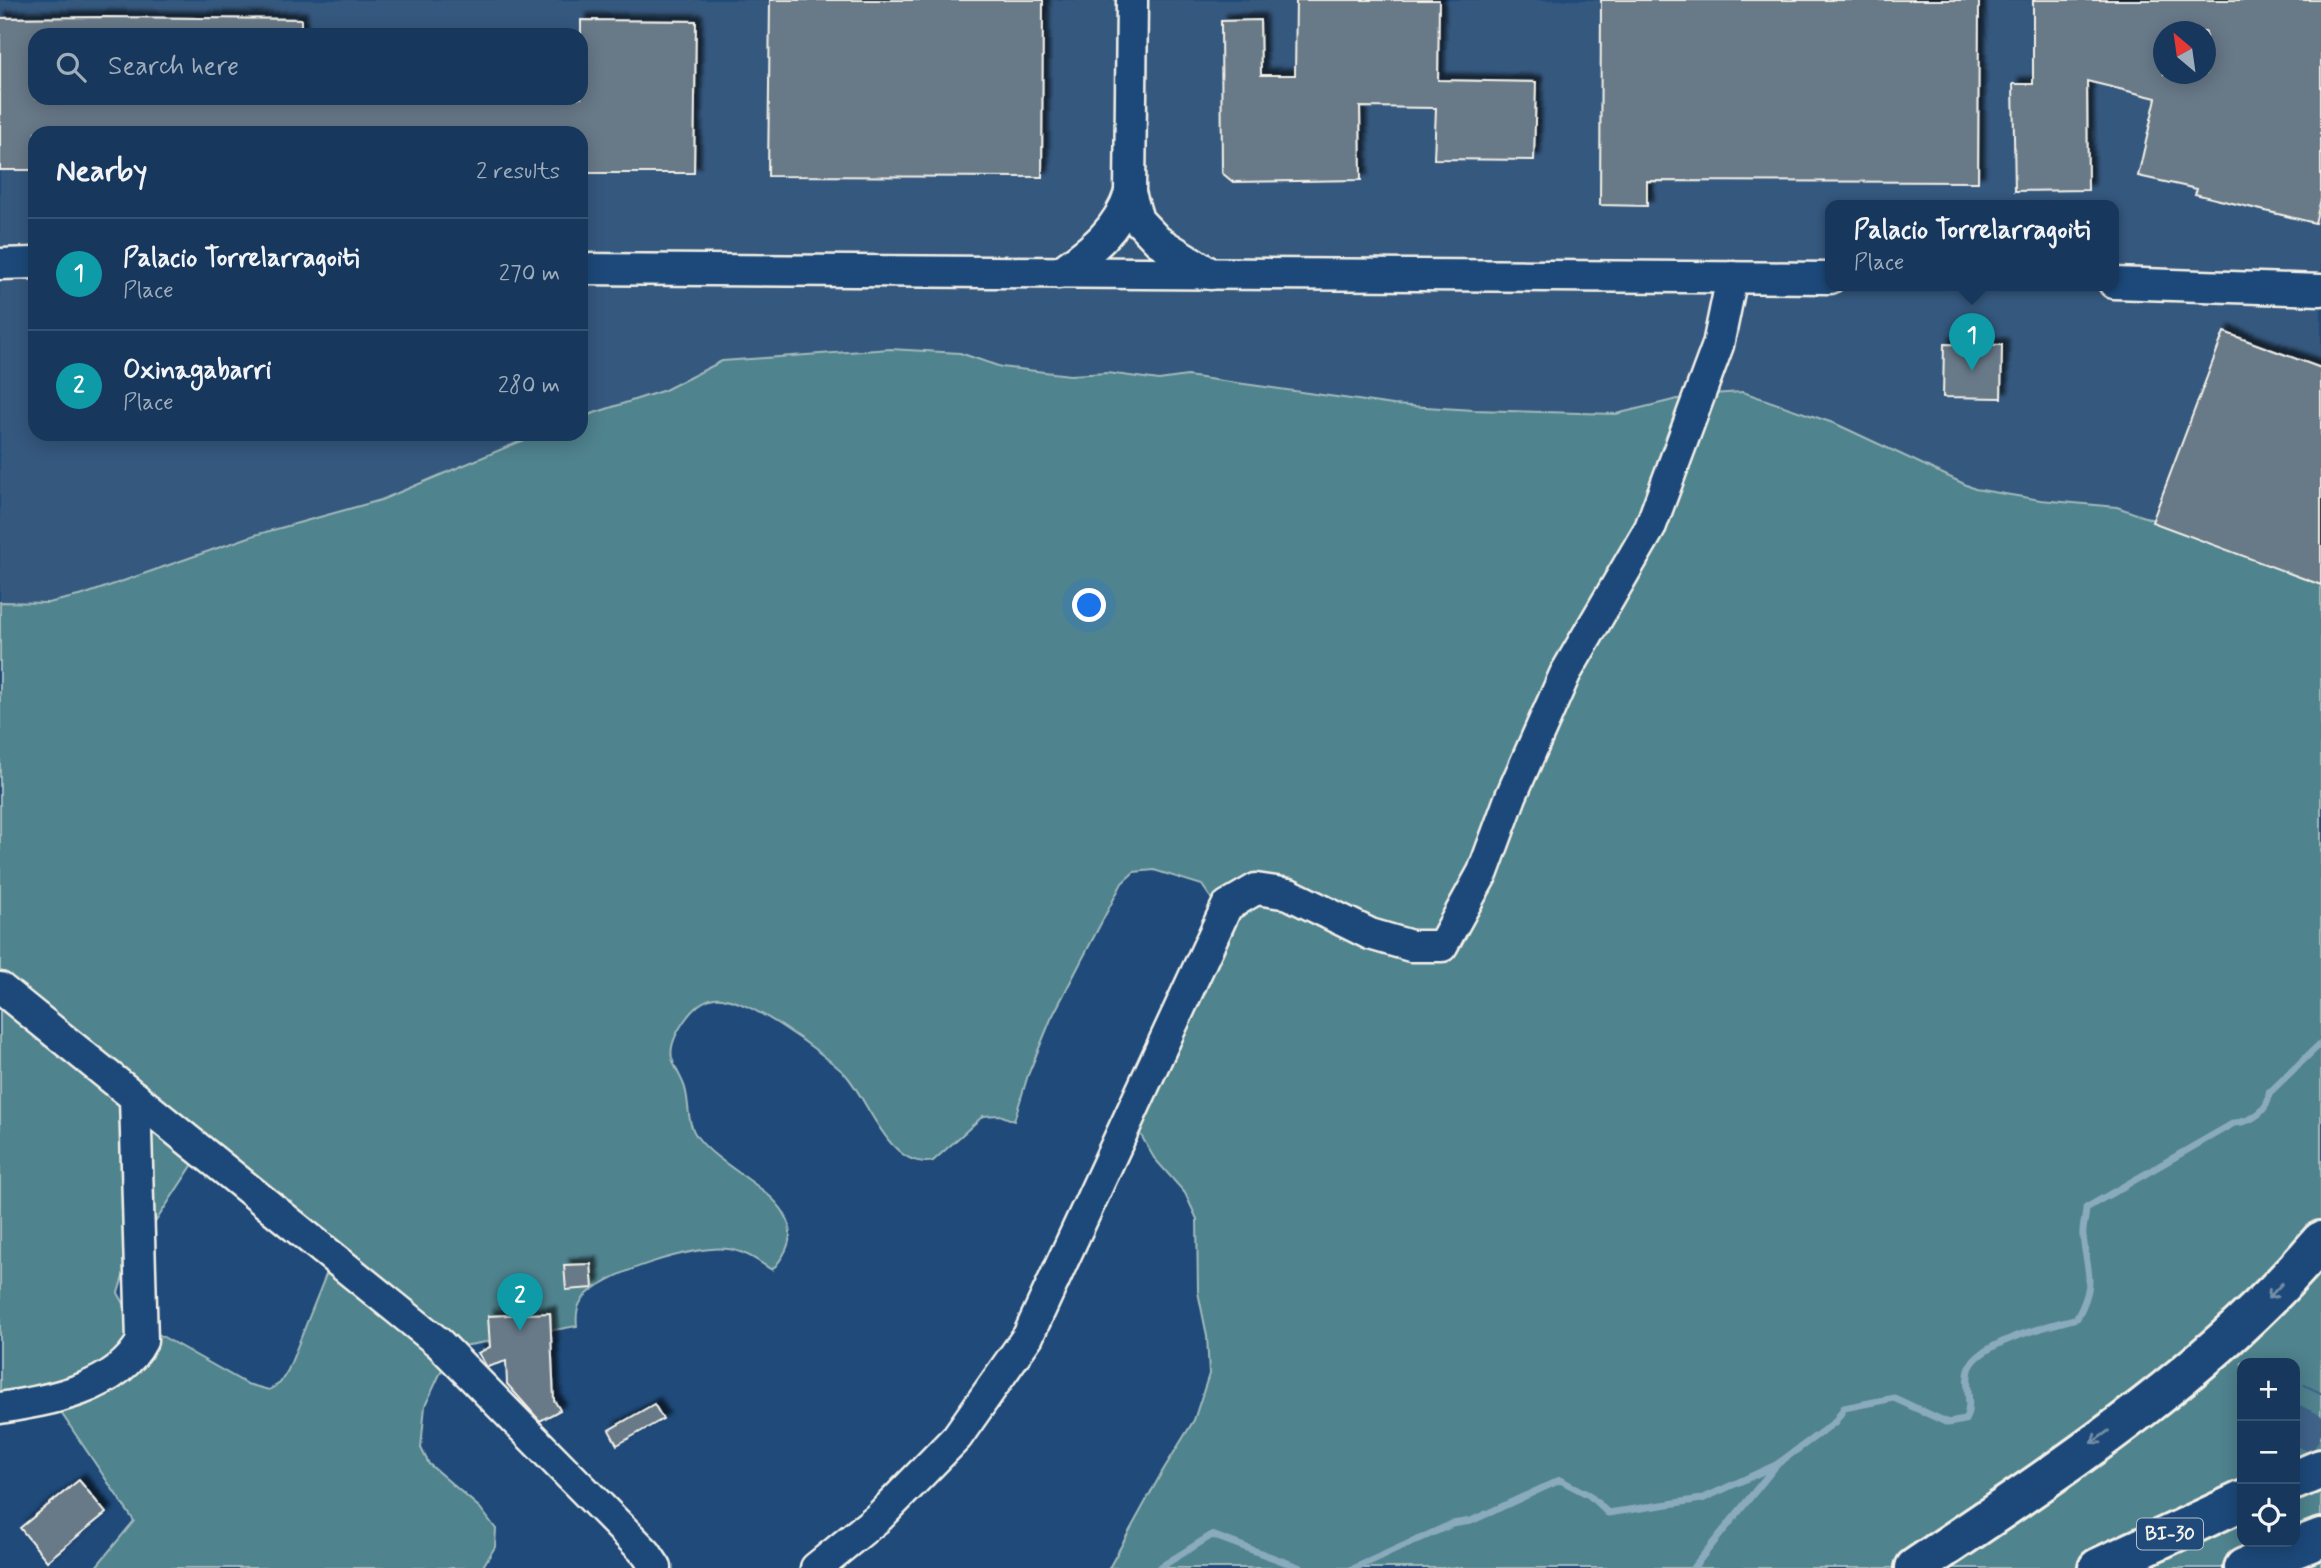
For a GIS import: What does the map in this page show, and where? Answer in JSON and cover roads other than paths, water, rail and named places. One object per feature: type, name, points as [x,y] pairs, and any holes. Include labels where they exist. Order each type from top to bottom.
[{"type":"highway","points":[[1915,1568],[2152,1398],[2249,1317],[2321,1241]]},
{"type":"highway","points":[[2300,1478],[2321,1469]]},
{"type":"highway","name":"BI-30","points":[[2098,1568],[2237,1504]]},
{"type":"highway","points":[[2244,1568],[2321,1538]]},
{"type":"street","points":[[1131,274],[1122,257],[1128,212],[1132,0]]},
{"type":"street","points":[[1059,273],[1103,241],[1128,212]]},
{"type":"street","points":[[1128,212],[1158,241],[1211,274]]},
{"type":"street","points":[[0,264],[28,263]]},
{"type":"street","points":[[588,269],[1825,278]]},
{"type":"street","points":[[816,1568],[878,1517],[957,1437],[1028,1336],[1227,906],[1256,889],[1289,894],[1370,934],[1411,946],[1442,946],[1483,872],[1511,796],[1565,674],[1650,528],[1718,345],[1732,277]]},
{"type":"street","points":[[2119,283],[2321,290]]},
{"type":"street","points":[[0,988],[439,1343],[646,1553],[656,1568]]},
{"type":"street","points":[[0,1408],[89,1386],[121,1370],[133,1358],[142,1341],[135,1097]]},
{"type":"waterway","points":[[1355,1568],[1452,1524],[1471,1521],[1560,1480],[1589,1495],[1608,1513],[1702,1499],[1776,1465],[1835,1422],[1844,1408],[1894,1398],[1948,1423],[1965,1420],[1969,1407],[1968,1374],[1977,1358],[2002,1342],[2077,1318],[2089,1286],[2083,1233],[2086,1208],[2234,1123],[2258,1114],[2266,1105],[2269,1093],[2321,1043]]},
{"type":"waterway","points":[[1693,1568],[1774,1468]]},
{"type":"waterway","points":[[1159,1568],[1212,1535],[1301,1568]]},
{"type":"tunnel","points":[[2300,1435],[2321,1392]]},
{"type":"place","name":"Palacio Torrelarragoiti","points":[[1972,371]]},
{"type":"place","name":"Oxinagabarri","points":[[520,1331]]}]
